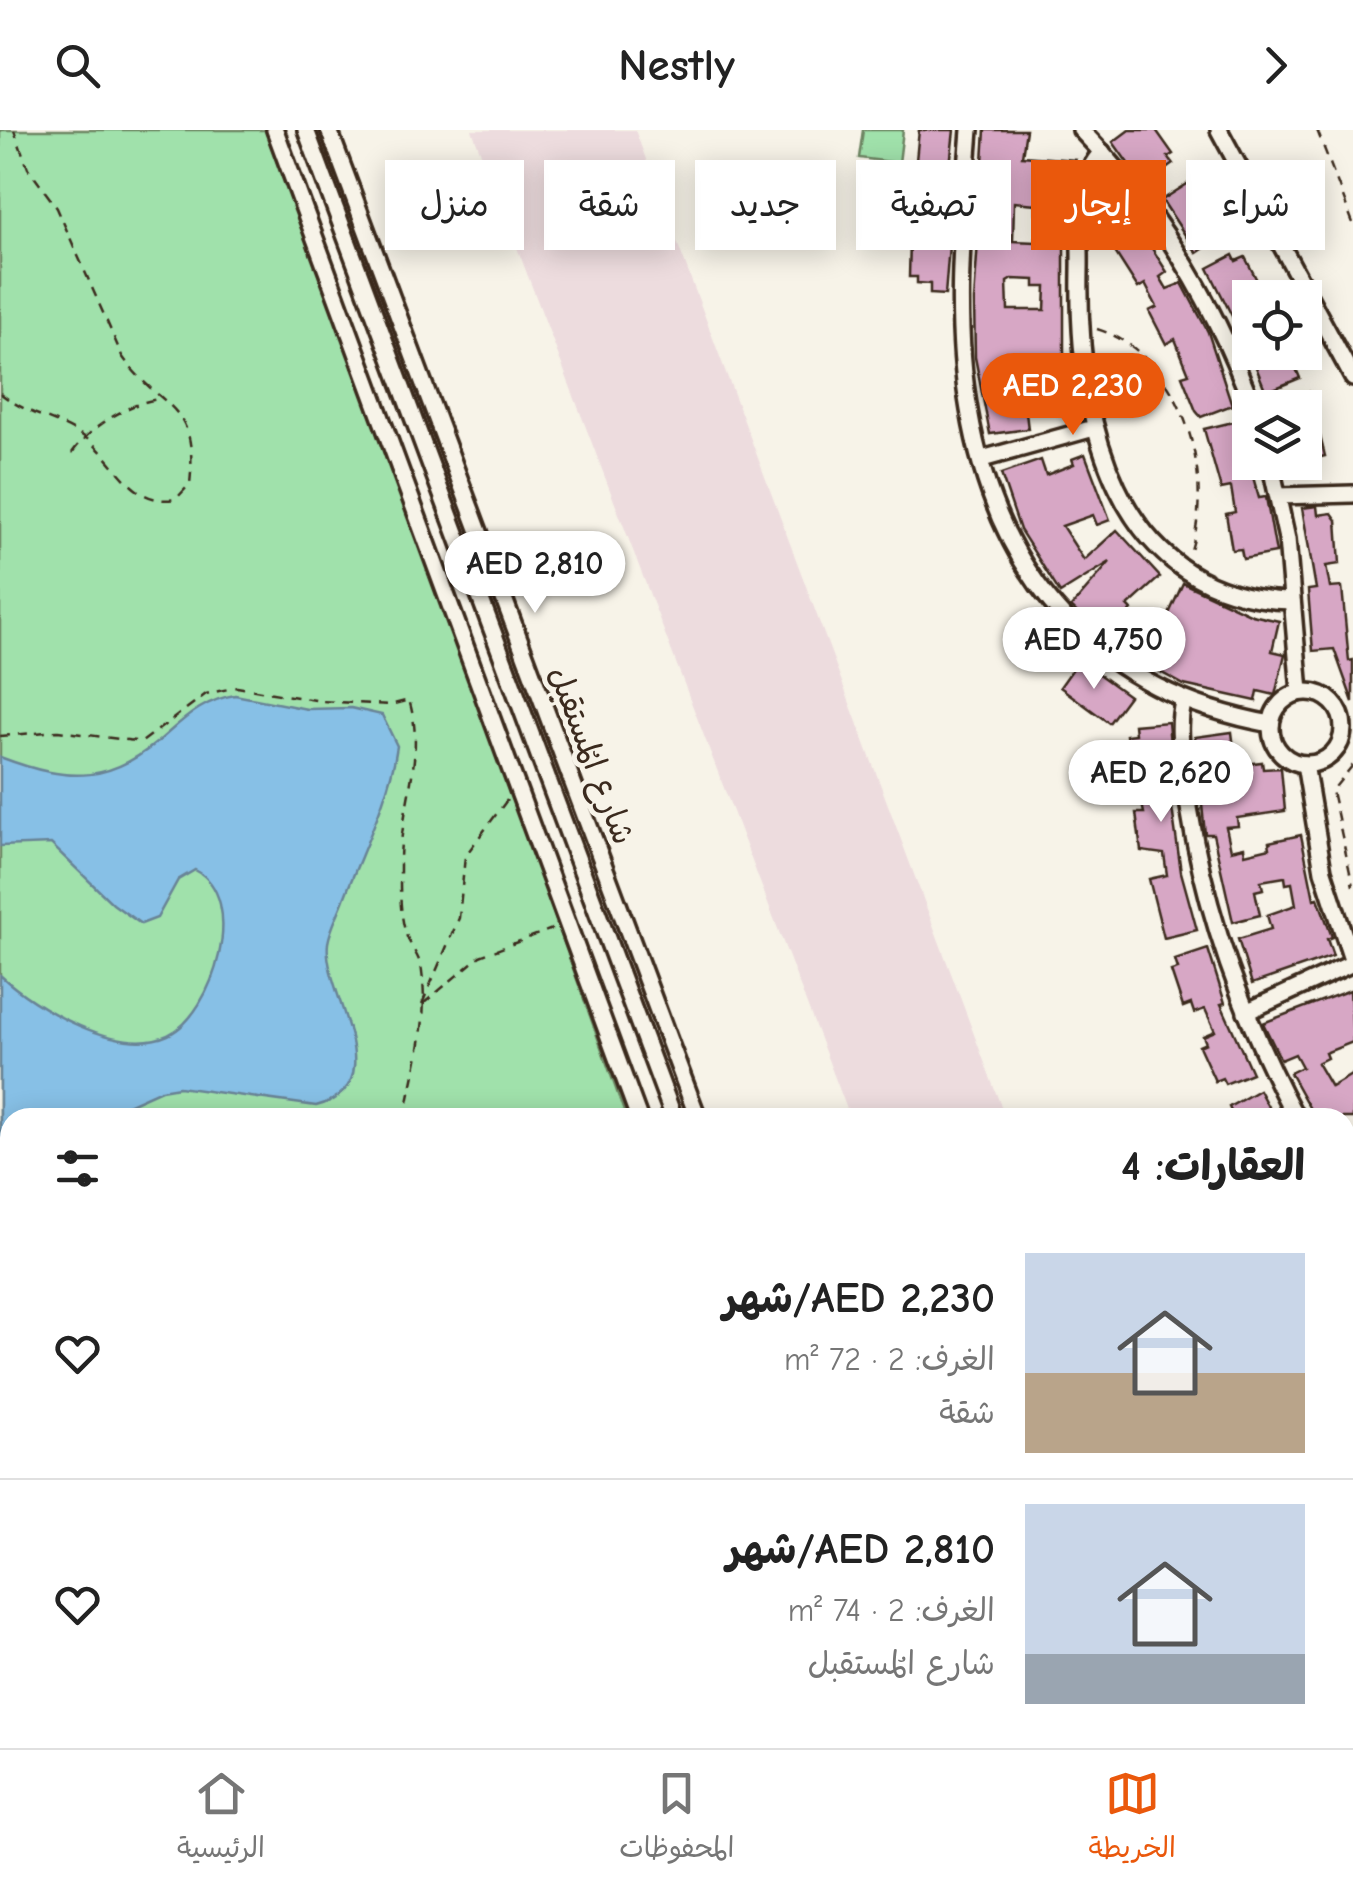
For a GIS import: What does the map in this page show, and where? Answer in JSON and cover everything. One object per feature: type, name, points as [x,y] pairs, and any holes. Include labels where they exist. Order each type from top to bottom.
[{"type":"street","points":[[275,130],[635,1108]]},
{"type":"street","name":"شارع المُستقبل","points":[[306,130],[670,1108]]},
{"type":"street","name":"شارع المُستقبل","points":[[329,130],[694,1108]]},
{"type":"street","points":[[970,130],[962,319],[969,411],[1010,536],[1053,606],[1110,660],[1183,702],[1272,724]]},
{"type":"street","points":[[1082,130],[1140,196],[1187,265],[1247,390]]},
{"type":"street","points":[[1220,130],[1353,378]]},
{"type":"street","points":[[1102,152],[1084,183],[1082,374],[1094,428],[1135,520],[1184,569],[1236,593],[1292,601]]},
{"type":"street","points":[[982,459],[1094,428]]},
{"type":"street","points":[[1274,480],[1292,601],[1300,692]]},
{"type":"street","points":[[1278,496],[1353,494]]},
{"type":"street","points":[[1300,692],[1330,699],[1348,715],[1339,746],[1325,760],[1305,764],[1280,751],[1272,724],[1284,700],[1300,692]]},
{"type":"street","points":[[1183,702],[1180,730],[1193,834],[1210,908],[1246,1012],[1291,1108]]},
{"type":"street","points":[[1246,1012],[1353,963],[1323,872],[1305,764]]},
{"type":"path","points":[[0,393],[38,417],[83,436],[138,492],[150,499],[176,500],[190,484],[189,437],[180,412],[137,378],[109,335],[57,208],[28,168],[14,130]]},
{"type":"path","points":[[1317,130],[1353,223]]},
{"type":"path","points":[[1080,324],[1117,337],[1153,364],[1181,413],[1198,472],[1199,512],[1184,569]]},
{"type":"path","points":[[72,453],[83,436],[141,401],[164,398]]},
{"type":"path","points":[[0,736],[58,731],[142,742],[191,703],[237,686],[321,700],[390,705],[409,700],[417,736],[411,800],[400,842],[402,922],[422,972],[422,1050],[408,1108]]},
{"type":"path","points":[[1352,766],[1353,775]]},
{"type":"path","points":[[1352,766],[1334,786],[1332,798],[1353,886]]},
{"type":"path","points":[[422,1006],[460,918],[465,856],[517,787]]},
{"type":"path","points":[[422,1006],[480,956],[568,923]]},
{"type":"shaded area","points":[[472,130],[635,130],[646,160],[544,160],[544,250],[675,250],[675,237],[1002,1108],[847,1108],[518,250],[524,250],[524,160],[483,160]]},
{"type":"green space","points":[[0,130],[265,130],[464,662],[623,1108],[0,1108]]},
{"type":"green space","points":[[863,130],[903,130],[899,160],[859,158]]},
{"type":"water","points":[[235,695],[307,709],[351,708],[382,715],[397,746],[382,804],[328,943],[329,963],[351,1035],[352,1079],[340,1095],[316,1106],[179,1087],[161,1090],[121,1108],[0,1108],[0,975],[34,1001],[79,1026],[126,1040],[148,1040],[168,1035],[185,1023],[199,1004],[219,955],[222,929],[220,904],[211,884],[195,870],[178,880],[157,918],[141,924],[113,904],[51,844],[0,846],[0,757],[70,775],[109,770],[129,762],[199,708]]},
{"type":"building","points":[[919,130],[954,130],[951,160],[916,160]]},
{"type":"building","points":[[985,130],[1026,130],[1022,156],[1075,160],[1031,160],[1031,204],[1014,202],[1013,241],[1031,242],[1031,250],[1064,250],[1064,381],[1074,380],[1077,408],[1026,413],[1028,429],[990,434],[975,357],[977,250],[1011,250],[1011,160],[983,160]],"holes":[[[1035,280],[1035,287],[1046,287],[1045,310],[1008,310],[1007,282]]]},
{"type":"building","points":[[1129,130],[1156,130],[1173,154],[1168,157],[1173,164],[1166,169],[1166,160],[1126,160],[1113,142]]},
{"type":"building","points":[[1186,185],[1186,236],[1166,206],[1166,197]]},
{"type":"building","points":[[910,250],[949,250],[945,295],[930,294],[930,284],[917,283],[917,277],[909,277]]},
{"type":"building","points":[[1114,250],[1153,250],[1167,272],[1160,277],[1167,289],[1182,283],[1208,332],[1232,405],[1201,417],[1196,411],[1182,376],[1189,374],[1175,339],[1166,344],[1149,311],[1157,307],[1145,284],[1138,288]]},
{"type":"building","points":[[1233,255],[1236,261],[1245,257],[1257,280],[1232,280],[1232,316],[1208,268]]},
{"type":"building","points":[[1257,370],[1297,370],[1300,378],[1265,390]]},
{"type":"building","points":[[1232,422],[1232,480],[1254,480],[1259,498],[1266,497],[1276,553],[1243,559],[1241,549],[1232,550],[1226,514],[1235,512],[1231,487],[1221,489],[1204,429]]},
{"type":"building","points":[[1085,454],[1110,520],[1097,525],[1093,515],[1062,526],[1084,560],[1117,530],[1160,577],[1128,606],[1132,610],[1125,618],[1151,633],[1155,625],[1162,629],[1183,583],[1252,615],[1279,621],[1272,651],[1285,654],[1275,695],[1258,691],[1256,701],[1184,685],[1113,646],[1071,607],[1110,562],[1060,593],[1020,530],[1001,474],[1041,460],[1046,475],[1074,464],[1072,459]]},
{"type":"building","points":[[1317,506],[1318,515],[1332,513],[1337,520],[1340,564],[1326,566],[1330,588],[1342,587],[1349,661],[1353,660],[1353,702],[1334,649],[1313,651],[1308,590],[1316,589],[1302,508]]},
{"type":"building","points":[[1079,660],[1129,696],[1109,723],[1060,687]]},
{"type":"building","points":[[1168,722],[1173,778],[1168,779],[1181,872],[1197,930],[1164,938],[1149,879],[1167,875],[1164,854],[1141,851],[1136,813],[1144,813],[1142,804],[1154,802],[1151,780],[1139,781],[1138,772],[1130,773],[1126,735],[1135,734],[1134,725]]},
{"type":"building","points":[[1232,732],[1236,765],[1262,762],[1263,769],[1281,768],[1285,811],[1237,818],[1238,826],[1226,827],[1231,850],[1244,847],[1245,854],[1270,848],[1269,842],[1301,835],[1314,899],[1318,898],[1332,937],[1327,939],[1333,956],[1252,984],[1238,939],[1271,929],[1267,915],[1296,905],[1292,883],[1286,884],[1285,877],[1261,881],[1263,889],[1255,891],[1260,915],[1233,922],[1213,834],[1205,834],[1195,737]]},
{"type":"building","points":[[1208,949],[1225,1003],[1221,1004],[1252,1073],[1225,1084],[1222,1078],[1215,1081],[1199,1046],[1206,1043],[1203,1036],[1215,1031],[1205,1009],[1194,1013],[1191,1004],[1183,1007],[1171,971],[1178,969],[1175,960]]},
{"type":"building","points":[[1350,990],[1353,1042],[1325,1053],[1327,1058],[1317,1063],[1331,1087],[1353,1074],[1353,1108],[1309,1108],[1290,1073],[1302,1067],[1295,1054],[1281,1060],[1263,1023]]},
{"type":"building","points":[[1259,1090],[1269,1108],[1229,1108]]}]
